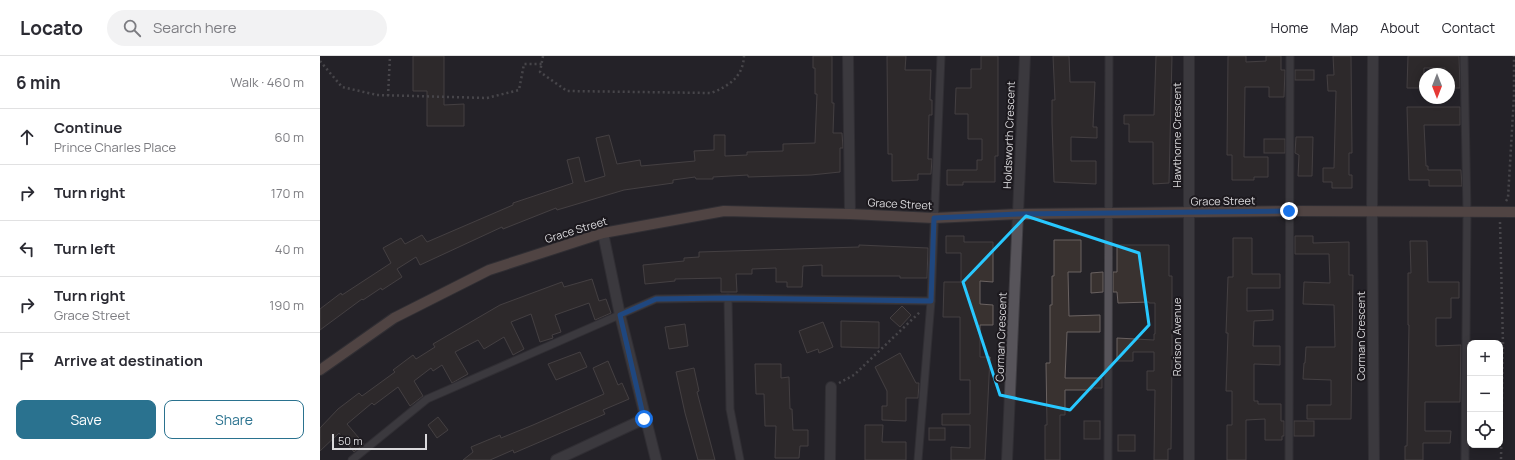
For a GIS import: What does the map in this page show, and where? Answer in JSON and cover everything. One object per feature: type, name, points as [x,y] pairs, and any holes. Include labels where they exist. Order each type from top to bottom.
[{"type":"street","points":[[848,56],[850,214]]},
{"type":"street","name":"Holdsworth Crescent","points":[[1018,214],[1025,56]]},
{"type":"street","name":"Hawthorne Crescent","points":[[1189,56],[1189,213]]},
{"type":"street","points":[[1372,212],[1373,56]]},
{"type":"street","name":"Grace Street","points":[[320,370],[394,318],[489,270],[603,233],[724,211],[934,218],[1018,214],[1289,211],[1515,212]]},
{"type":"street","name":"Corman Crescent","points":[[1372,212],[1374,460]]},
{"type":"street","name":"Rorison Avenue","points":[[1189,213],[1189,460]]},
{"type":"street","name":"Corman Crescent","points":[[1008,460],[1018,214]]},
{"type":"street","points":[[603,233],[644,419],[656,460]]},
{"type":"street","points":[[830,460],[831,387]]},
{"type":"street","points":[[556,460],[644,419]]},
{"type":"lane","points":[[918,460],[931,301],[941,56]]},
{"type":"lane","points":[[1108,460],[1109,56]]},
{"type":"lane","points":[[1289,460],[1290,56]]},
{"type":"lane","points":[[1464,56],[1467,212],[1464,460]]},
{"type":"lane","points":[[352,460],[427,399],[656,299],[728,298],[931,301]]},
{"type":"lane","points":[[728,298],[730,409],[740,460]]},
{"type":"path","points":[[388,96],[390,56]]},
{"type":"path","points":[[543,56],[540,72],[567,91],[711,93],[728,86],[744,66],[744,56]]},
{"type":"path","points":[[1501,460],[1503,344],[1499,212],[1508,198],[1514,96],[1514,56]]},
{"type":"path","points":[[320,61],[342,87],[388,96],[487,98],[520,90],[524,64],[542,64]]},
{"type":"path","points":[[831,387],[854,375],[931,301]]},
{"type":"highlighted area","points":[[1026,216],[1139,253],[1149,325],[1070,410],[1000,395],[963,282]]},
{"type":"building","points":[[413,56],[444,56],[444,105],[464,104],[464,126],[427,126],[427,91],[413,91]]},
{"type":"building","points":[[813,56],[832,56],[832,103],[834,103],[833,133],[842,133],[843,148],[840,148],[840,172],[811,175],[748,177],[748,175],[713,177],[713,179],[696,179],[695,177],[673,180],[673,183],[624,190],[557,210],[556,208],[503,229],[502,227],[420,265],[416,257],[397,269],[402,277],[382,290],[381,288],[363,300],[362,299],[320,330],[320,309],[341,293],[342,295],[391,263],[383,248],[401,238],[405,244],[422,235],[427,242],[513,205],[513,203],[573,183],[567,160],[579,157],[585,182],[605,176],[596,138],[609,135],[617,164],[640,160],[641,166],[695,161],[694,151],[714,150],[714,135],[725,135],[725,156],[747,155],[747,152],[783,151],[783,144],[815,143],[817,94],[815,94],[815,68],[813,68]]},
{"type":"building","points":[[887,56],[906,56],[905,70],[931,70],[930,100],[932,100],[932,115],[929,115],[928,159],[932,159],[931,174],[918,174],[918,180],[892,181],[892,154],[888,154]]},
{"type":"building","points":[[981,56],[998,56],[998,156],[995,156],[995,182],[963,182],[963,185],[947,185],[947,170],[977,170],[977,160],[982,160],[982,139],[968,139],[968,114],[955,114],[956,88],[971,88],[971,69],[981,69]]},
{"type":"building","points":[[1053,56],[1069,56],[1070,82],[1095,82],[1093,127],[1097,127],[1097,138],[1071,137],[1071,161],[1096,161],[1096,184],[1054,182],[1052,100],[1055,100]]},
{"type":"building","points":[[1156,56],[1172,56],[1169,183],[1153,184],[1153,142],[1129,142],[1129,124],[1124,124],[1124,115],[1154,115]]},
{"type":"building","points":[[1228,56],[1246,56],[1246,62],[1266,61],[1266,56],[1281,56],[1281,70],[1285,70],[1284,97],[1269,97],[1269,87],[1245,87],[1244,157],[1268,157],[1268,177],[1254,177],[1254,180],[1232,180],[1232,155],[1227,155]]},
{"type":"building","points":[[1333,56],[1351,56],[1352,153],[1349,153],[1349,175],[1352,175],[1352,188],[1332,188],[1332,182],[1323,182],[1323,168],[1334,168],[1336,91],[1328,91],[1327,75],[1334,75]]},
{"type":"building","points":[[1408,56],[1459,56],[1460,88],[1455,88],[1455,68],[1419,68],[1419,88],[1407,88]]},
{"type":"building","points":[[1295,70],[1314,70],[1314,80],[1295,80]]},
{"type":"building","points":[[1407,107],[1460,107],[1460,125],[1424,125],[1426,166],[1428,166],[1428,170],[1461,170],[1462,186],[1429,186],[1429,180],[1409,180]]},
{"type":"building","points":[[1296,137],[1313,137],[1312,176],[1298,176],[1299,155],[1295,153]]},
{"type":"building","points":[[1264,139],[1285,139],[1285,153],[1264,153]]},
{"type":"building","points":[[946,236],[964,236],[964,242],[993,242],[993,282],[980,281],[980,304],[993,305],[993,325],[980,325],[980,357],[990,357],[985,460],[951,460],[951,447],[970,448],[970,425],[942,425],[942,414],[970,414],[970,380],[960,380],[960,317],[943,317],[944,282],[961,282],[961,253],[946,253]]},
{"type":"building","points":[[1295,236],[1313,236],[1313,243],[1349,242],[1349,275],[1353,275],[1351,419],[1307,419],[1307,405],[1331,405],[1331,380],[1303,379],[1306,347],[1335,347],[1334,305],[1303,304],[1304,282],[1330,283],[1329,254],[1295,254]]},
{"type":"building","points":[[1233,238],[1252,238],[1252,274],[1280,274],[1280,288],[1247,288],[1247,311],[1273,310],[1273,320],[1254,321],[1253,346],[1280,346],[1280,365],[1254,364],[1254,401],[1258,401],[1258,404],[1281,404],[1281,421],[1284,421],[1284,436],[1282,436],[1282,440],[1265,440],[1265,419],[1246,420],[1246,460],[1227,460],[1227,425],[1232,425],[1232,391],[1226,391],[1228,333],[1226,333],[1228,277],[1233,277]]},
{"type":"building","points":[[1054,240],[1081,240],[1081,272],[1068,272],[1069,316],[1100,315],[1100,332],[1067,332],[1065,378],[1102,378],[1102,388],[1092,388],[1092,390],[1065,390],[1065,415],[1060,415],[1060,460],[1045,460],[1045,425],[1047,425],[1046,363],[1050,363],[1050,305],[1052,305],[1052,276],[1054,276]]},
{"type":"building","points":[[1410,241],[1427,241],[1428,282],[1459,282],[1459,298],[1451,298],[1451,318],[1436,318],[1436,346],[1461,345],[1460,402],[1425,402],[1425,431],[1451,431],[1450,443],[1423,443],[1423,460],[1405,460],[1405,446],[1407,446],[1409,325],[1408,273],[1411,273]]},
{"type":"building","points":[[859,245],[928,248],[927,278],[900,278],[900,276],[822,276],[822,265],[803,266],[802,287],[787,287],[787,282],[776,282],[776,268],[752,269],[752,274],[736,274],[737,292],[721,292],[721,278],[675,279],[675,281],[645,284],[643,265],[684,261],[684,258],[699,257],[699,252],[859,247]]},
{"type":"building","points":[[1117,245],[1169,245],[1169,276],[1172,276],[1172,359],[1171,449],[1168,449],[1168,460],[1154,460],[1155,390],[1147,390],[1147,371],[1154,371],[1154,352],[1133,352],[1133,361],[1117,361],[1117,338],[1154,340],[1155,303],[1118,303],[1117,292],[1113,292],[1113,272],[1117,272]]},
{"type":"building","points":[[1103,272],[1103,292],[1091,293],[1091,273]]},
{"type":"building","points":[[592,279],[599,301],[606,299],[611,313],[595,320],[589,303],[555,315],[561,332],[552,335],[553,338],[540,342],[531,314],[511,322],[524,349],[513,355],[504,337],[484,349],[478,340],[455,352],[468,374],[452,383],[442,365],[433,371],[431,368],[414,381],[423,396],[410,406],[398,387],[374,405],[372,403],[347,424],[364,444],[354,452],[339,433],[320,451],[320,428],[338,409],[359,393],[362,396],[395,372],[393,370],[413,355],[416,359],[435,347],[433,344],[500,305],[562,282],[564,287]]},
{"type":"building","points":[[902,306],[911,315],[900,327],[890,318]]},
{"type":"building","points":[[841,321],[879,322],[879,348],[841,347]]},
{"type":"building","points":[[823,322],[833,347],[819,353],[818,349],[807,353],[799,331]]},
{"type":"building","points":[[685,324],[688,346],[669,349],[665,327]]},
{"type":"building","points":[[580,352],[587,367],[556,380],[548,364]]},
{"type":"building","points":[[900,353],[916,383],[919,383],[918,398],[906,398],[906,421],[882,420],[882,406],[887,406],[887,391],[875,367]]},
{"type":"building","points":[[608,361],[618,385],[622,383],[629,399],[603,410],[605,414],[514,453],[513,450],[490,460],[463,460],[473,452],[471,447],[500,435],[501,438],[604,394],[593,368]]},
{"type":"building","points":[[755,364],[781,364],[781,378],[789,377],[790,409],[792,409],[793,430],[808,430],[808,446],[800,446],[799,458],[775,458],[776,426],[765,426],[764,394],[756,394]]},
{"type":"building","points":[[694,368],[699,391],[697,392],[715,460],[698,460],[685,413],[676,372]]},
{"type":"building","points":[[438,417],[448,430],[437,438],[428,425]]},
{"type":"building","points":[[1084,421],[1100,421],[1100,439],[1084,439]]},
{"type":"building","points":[[1294,421],[1314,421],[1314,436],[1294,436]]},
{"type":"building","points":[[865,425],[883,425],[882,442],[906,442],[906,460],[865,460]]},
{"type":"building","points":[[929,428],[945,428],[945,440],[929,440]]},
{"type":"building","points":[[1118,435],[1135,435],[1135,451],[1118,451]]},
{"type":"route","points":[[644,419],[620,315],[656,299],[728,298],[931,301],[934,218],[1018,214],[1289,211]]}]
